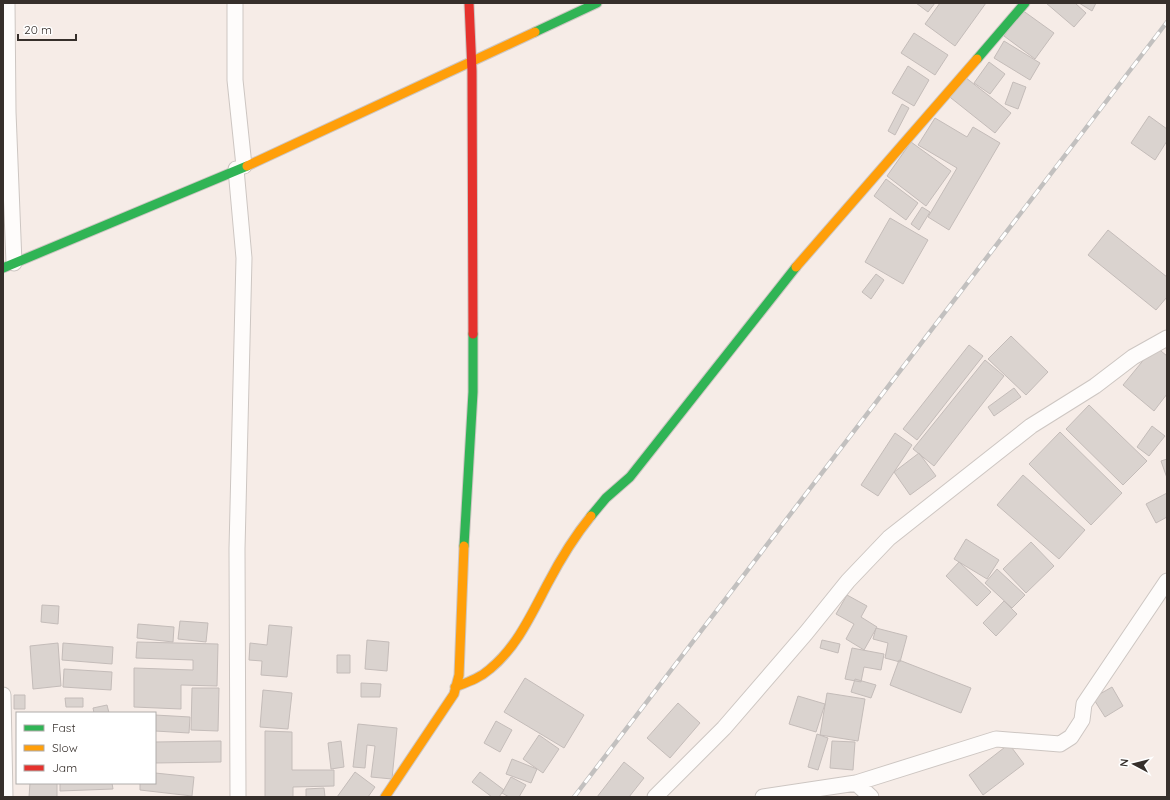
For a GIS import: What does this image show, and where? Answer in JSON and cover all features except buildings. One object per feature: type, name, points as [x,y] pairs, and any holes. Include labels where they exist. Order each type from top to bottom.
[{"type":"street","points":[[7,3],[9,266],[240,168],[597,3]]},
{"type":"street","points":[[235,3],[235,80],[244,258],[236,549],[238,797]]},
{"type":"street","points":[[385,797],[454,694],[459,675],[460,614],[473,392],[471,62],[469,3]]},
{"type":"street","points":[[455,688],[468,685],[484,675],[504,657],[530,617],[559,563],[599,506],[630,477],[794,269],[1025,3]]},
{"type":"street","points":[[655,797],[724,728],[844,586],[889,538],[1031,426],[1095,386],[1133,357],[1167,338]]},
{"type":"street","points":[[763,797],[856,782],[996,739],[1060,744],[1071,737],[1082,720],[1084,704],[1167,581]]},
{"type":"street","points":[[3,695],[5,797]]},
{"type":"street","points":[[856,782],[870,797]]},
{"type":"railway","points":[[574,797],[1167,22]]},
{"type":"traffic: fast","points":[[535,32],[597,3]]},
{"type":"traffic: fast","points":[[977,59],[1025,3]]},
{"type":"traffic: fast","points":[[3,268],[247,166]]},
{"type":"traffic: fast","points":[[591,516],[606,498],[630,477],[796,267]]},
{"type":"traffic: fast","points":[[464,546],[473,392],[473,334]]},
{"type":"traffic: slow","points":[[247,166],[535,32]]},
{"type":"traffic: slow","points":[[796,267],[977,59]]},
{"type":"traffic: slow","points":[[455,687],[474,680],[486,672],[500,660],[516,640],[530,618],[562,557],[591,516]]},
{"type":"traffic: slow","points":[[385,797],[454,694],[459,675],[464,546]]},
{"type":"traffic: jam","points":[[469,3],[472,71],[473,334]]}]
